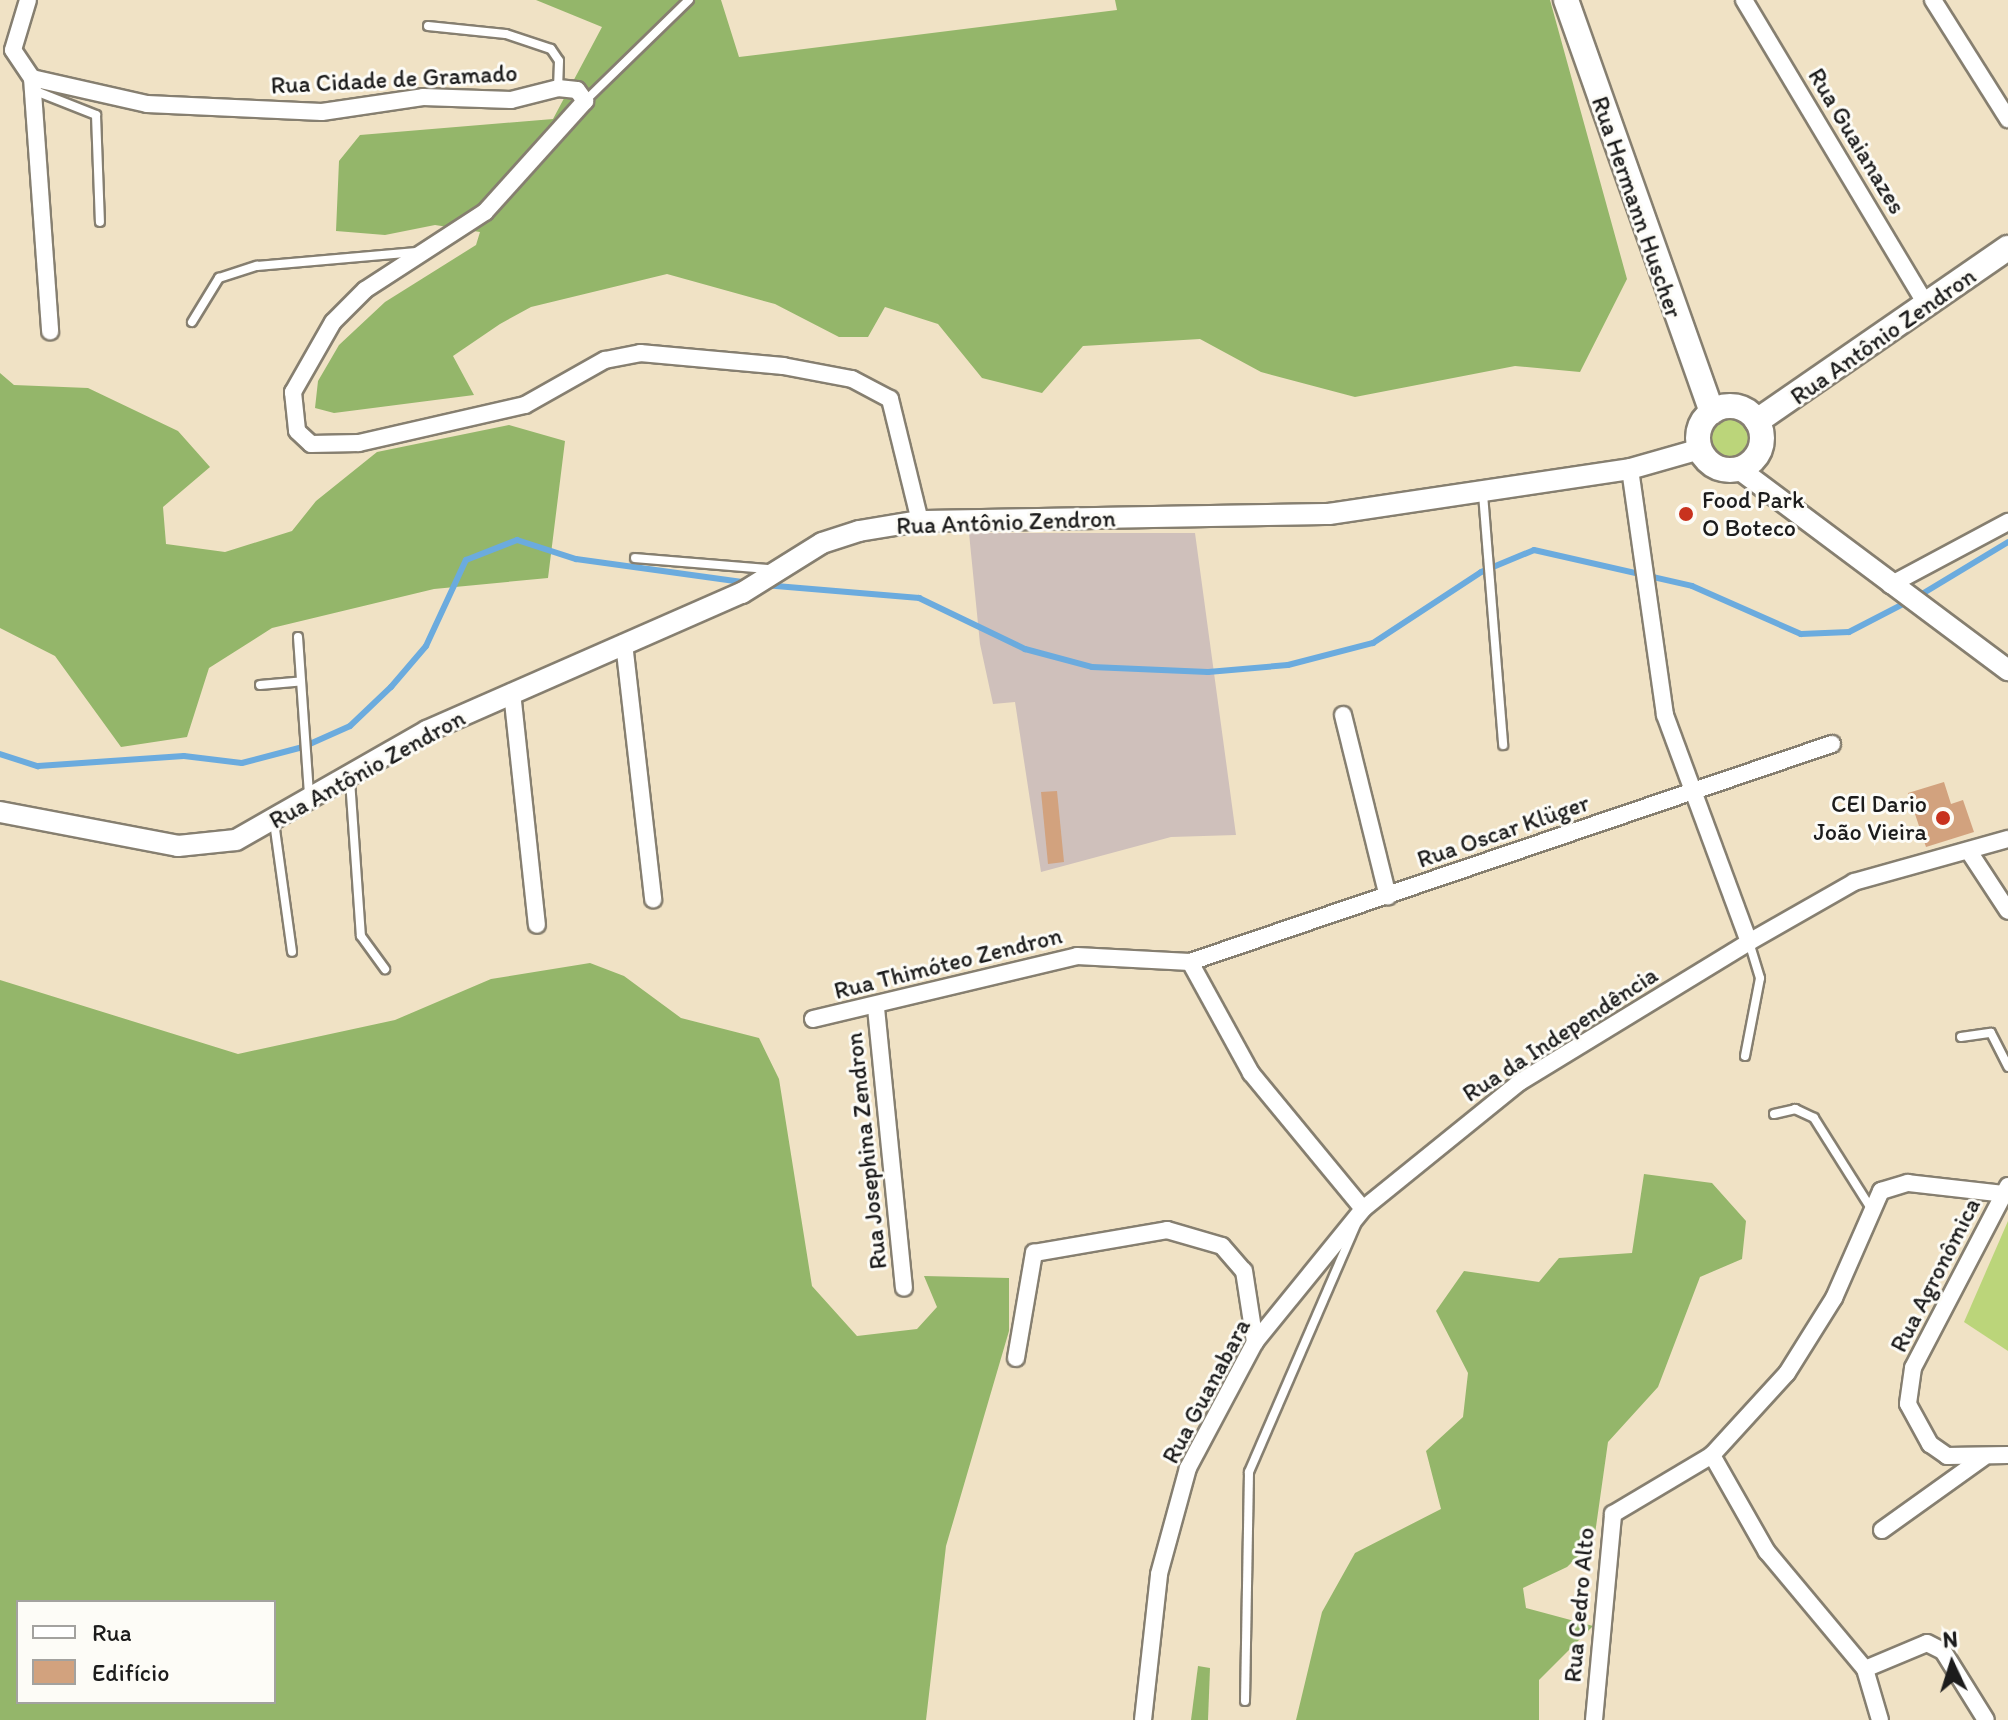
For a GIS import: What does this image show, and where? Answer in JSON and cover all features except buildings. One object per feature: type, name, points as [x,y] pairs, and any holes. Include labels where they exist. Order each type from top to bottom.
[{"type":"main road","name":"Rua Hermann Huscher","points":[[1566,0],[1712,412]]},
{"type":"main road","name":"Rua Antônio Zendron","points":[[1757,421],[1928,307],[2008,248]]},
{"type":"main road","points":[[1736,407],[1757,421],[1757,455],[1739,469],[1715,467],[1700,449],[1700,428],[1712,412],[1736,407]]},
{"type":"street","points":[[28,0],[13,50],[32,84],[50,331]]},
{"type":"street","name":"Rua Guaianazes","points":[[1744,0],[1928,307]]},
{"type":"street","points":[[1933,0],[2008,119]]},
{"type":"street","name":"Rua Cidade de Gramado","points":[[32,84],[147,104],[264,112],[363,108],[423,97],[511,100],[558,88]]},
{"type":"street","points":[[558,88],[577,90],[585,101],[485,212],[365,290],[333,322],[311,359],[291,408],[297,431],[311,444],[359,443],[525,405],[605,360],[640,353],[783,366],[852,379],[890,399],[920,521]]},
{"type":"street","name":"Rua Antônio Zendron","points":[[0,812],[178,846],[236,840],[311,804],[427,731],[762,580],[859,531],[920,521],[1262,518],[1483,493],[1630,469],[1700,449]]},
{"type":"street","points":[[1630,469],[1665,715],[1688,793],[1749,942]]},
{"type":"street","points":[[1739,469],[1933,617],[2008,670]]},
{"type":"street","points":[[1895,588],[2008,522]]},
{"type":"street","points":[[624,643],[653,899]]},
{"type":"street","points":[[512,692],[537,925]]},
{"type":"street","points":[[1343,715],[1388,897]]},
{"type":"street","name":"Rua Oscar Klüger","points":[[1190,962],[1832,744]]},
{"type":"street","name":"Rua da Independência","points":[[1363,1209],[1520,1082],[1749,942],[1854,882],[1970,853],[2008,839]]},
{"type":"street","points":[[1970,853],[2008,911]]},
{"type":"street","name":"Rua Thimóteo Zendron","points":[[813,1019],[876,1008],[1077,956],[1190,962]]},
{"type":"street","points":[[1190,962],[1251,1073],[1363,1209]]},
{"type":"street","name":"Rua Josephina Zendron","points":[[876,1008],[904,1288]]},
{"type":"street","points":[[1880,1720],[1865,1669],[1767,1552],[1712,1455],[1795,1361],[1846,1274],[1870,1207],[1889,1184],[2006,1190]]},
{"type":"street","name":"Rua Agronômica","points":[[2006,1190],[1913,1368],[1908,1404],[1930,1444],[1947,1456],[2008,1455]]},
{"type":"street","name":"Rua Guanabara","points":[[1143,1720],[1159,1574],[1188,1468],[1255,1342],[1363,1209]]},
{"type":"street","points":[[1016,1358],[1034,1253],[1167,1230],[1222,1246],[1244,1271],[1255,1342]]},
{"type":"street","name":"Rua Cedro Alto","points":[[1594,1720],[1613,1514],[1712,1455]]},
{"type":"street","points":[[1882,1530],[1985,1457]]},
{"type":"street","points":[[1865,1669],[1927,1643],[1943,1651],[1986,1720]]},
{"type":"lane","points":[[585,101],[689,0]]},
{"type":"lane","points":[[428,26],[506,34],[551,49],[559,61],[558,88]]},
{"type":"lane","points":[[32,84],[96,115],[100,222]]},
{"type":"lane","points":[[192,322],[219,278],[257,266],[422,252]]},
{"type":"lane","points":[[1483,493],[1487,587],[1503,745]]},
{"type":"lane","points":[[635,558],[762,580]]},
{"type":"lane","points":[[298,637],[300,744],[311,804]]},
{"type":"lane","points":[[260,685],[297,682]]},
{"type":"lane","points":[[350,780],[361,936],[385,969]]},
{"type":"lane","points":[[274,822],[292,952]]},
{"type":"lane","points":[[1745,1056],[1760,978],[1749,942]]},
{"type":"lane","points":[[1961,1037],[1991,1033],[2008,1067]]},
{"type":"lane","points":[[1774,1114],[1795,1109],[1814,1118],[1870,1207]]},
{"type":"lane","name":"Rua da Independência","points":[[1245,1701],[1249,1472],[1363,1209]]},
{"type":"shaded area","points":[[969,533],[1195,533],[1236,835],[1171,837],[1041,872],[1015,702],[993,704],[980,644]]},
{"type":"green space","points":[[536,0],[721,0],[739,57],[1117,10],[1115,0],[1550,0],[1627,279],[1580,372],[1515,366],[1355,397],[1261,372],[1200,339],[1083,346],[1042,393],[982,378],[938,324],[885,307],[868,337],[839,337],[775,304],[667,274],[531,307],[500,324],[453,356],[474,395],[334,413],[315,408],[318,381],[339,345],[385,302],[476,245],[480,232],[435,225],[385,235],[336,231],[339,161],[360,135],[553,119],[602,27]]},
{"type":"green space","points":[[0,373],[14,385],[88,388],[178,431],[210,467],[163,507],[166,544],[225,552],[292,531],[316,501],[377,452],[509,425],[565,441],[548,578],[434,589],[272,628],[209,668],[187,737],[121,747],[55,656],[0,628]]},
{"type":"green space","points":[[1730,418],[1744,424],[1750,438],[1744,452],[1730,458],[1716,452],[1710,438],[1716,424]]},
{"type":"green space","points":[[590,963],[624,976],[681,1018],[759,1038],[779,1079],[812,1286],[857,1336],[917,1329],[937,1307],[924,1276],[1009,1278],[1009,1331],[946,1546],[926,1720],[0,1720],[0,980],[238,1054],[395,1020],[491,979]]},
{"type":"green space","points":[[1644,1174],[1712,1183],[1746,1221],[1742,1259],[1700,1277],[1658,1387],[1608,1442],[1594,1541],[1567,1567],[1523,1588],[1526,1608],[1593,1626],[1539,1680],[1539,1720],[1296,1720],[1322,1612],[1355,1553],[1441,1509],[1426,1451],[1463,1417],[1468,1373],[1436,1311],[1464,1271],[1539,1282],[1559,1258],[1632,1253]]},
{"type":"green space","points":[[2008,1221],[2008,1351],[1964,1322]]},
{"type":"green space","points":[[1198,1666],[1210,1668],[1208,1720],[1191,1720]]},
{"type":"waterway","points":[[0,754],[38,766],[184,756],[242,763],[303,747],[350,726],[391,687],[426,646],[466,560],[517,540],[576,559],[749,583]]},
{"type":"waterway","points":[[1917,597],[2008,542]]},
{"type":"waterway","points":[[764,585],[919,598],[1025,649],[1092,667],[1208,672],[1288,665],[1373,643],[1481,572],[1534,550],[1692,586],[1801,634],[1849,632],[1907,602]]},
{"type":"place","name":"Food Park O Boteco","points":[[1686,514]]},
{"type":"place","name":"CEI Dario João Vieira","points":[[1943,818]]}]
